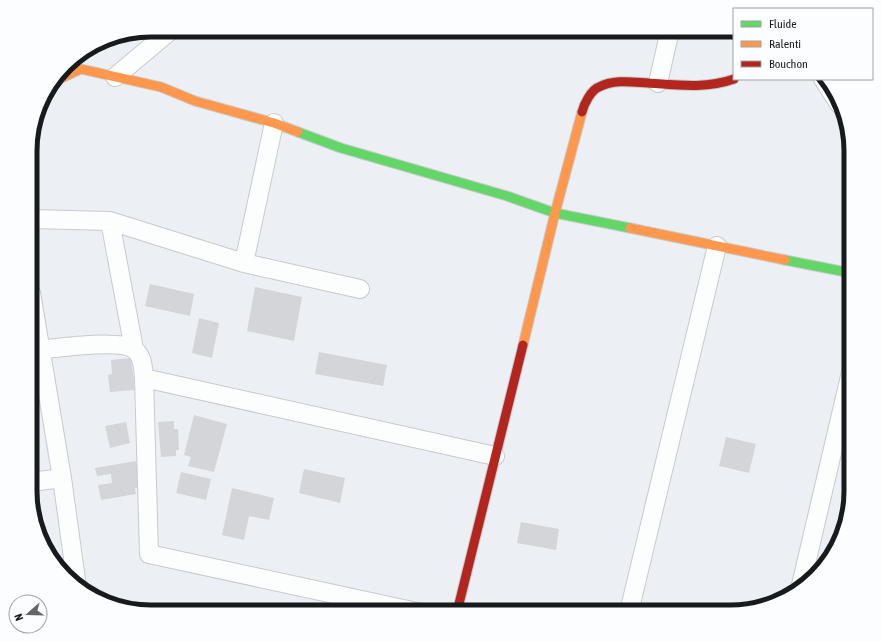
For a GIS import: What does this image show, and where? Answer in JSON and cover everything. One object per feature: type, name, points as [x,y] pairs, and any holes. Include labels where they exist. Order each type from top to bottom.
[{"type":"street","points":[[115,77],[163,37]]},
{"type":"street","points":[[658,83],[668,37]]},
{"type":"street","points":[[68,74],[81,69],[161,87],[195,101],[274,123],[341,148],[507,196],[555,214],[844,272]]},
{"type":"street","points":[[459,605],[555,214],[584,103],[598,87],[620,81],[694,86],[723,83],[733,79]]},
{"type":"street","points":[[244,263],[274,123]]},
{"type":"street","points":[[37,219],[110,221],[244,263],[360,290]]},
{"type":"street","points":[[110,221],[134,349],[140,356],[144,378],[149,554],[385,605]]},
{"type":"street","points":[[631,605],[717,246]]},
{"type":"street","points":[[37,351],[101,344],[121,345],[134,349]]},
{"type":"street","points":[[37,356],[62,478],[76,577]]},
{"type":"street","points":[[144,378],[495,456]]},
{"type":"street","points":[[803,579],[844,402]]},
{"type":"street","points":[[37,481],[62,478]]},
{"type":"building","points":[[613,37],[638,37],[637,39]]},
{"type":"building","points":[[150,284],[194,294],[190,316],[145,306]]},
{"type":"building","points":[[255,287],[302,297],[294,341],[247,331]]},
{"type":"building","points":[[199,318],[219,323],[212,358],[192,353]]},
{"type":"building","points":[[319,352],[387,365],[383,386],[315,374]]},
{"type":"building","points":[[131,358],[135,390],[110,392],[108,375],[112,374],[111,360]]},
{"type":"building","points":[[194,415],[227,424],[214,472],[188,466],[191,457],[184,455]]},
{"type":"building","points":[[174,421],[174,429],[178,429],[179,450],[176,450],[176,456],[161,457],[158,422]]},
{"type":"building","points":[[126,422],[130,443],[110,448],[105,426]]},
{"type":"building","points":[[726,437],[756,444],[749,473],[719,466]]},
{"type":"building","points":[[136,461],[141,487],[135,488],[136,494],[101,500],[98,485],[112,483],[111,474],[97,476],[95,468]]},
{"type":"building","points":[[304,469],[345,478],[340,503],[299,493]]},
{"type":"building","points":[[181,472],[211,479],[206,500],[176,493]]},
{"type":"building","points":[[232,488],[274,498],[269,520],[249,516],[244,540],[222,535]]},
{"type":"building","points":[[521,522],[559,529],[556,550],[517,543]]},
{"type":"traffic: fast","points":[[298,132],[341,148],[507,196],[555,213],[630,228]]},
{"type":"traffic: fast","points":[[785,260],[844,272]]},
{"type":"traffic: slow","points":[[64,77],[81,69],[161,87],[195,101],[274,123],[298,132]]},
{"type":"traffic: slow","points":[[523,345],[555,213],[582,112]]},
{"type":"traffic: slow","points":[[630,228],[785,260]]},
{"type":"traffic: jam","points":[[582,112],[586,101],[593,91],[605,84],[629,82],[702,85],[733,79]]},
{"type":"traffic: jam","points":[[459,605],[523,345]]}]
